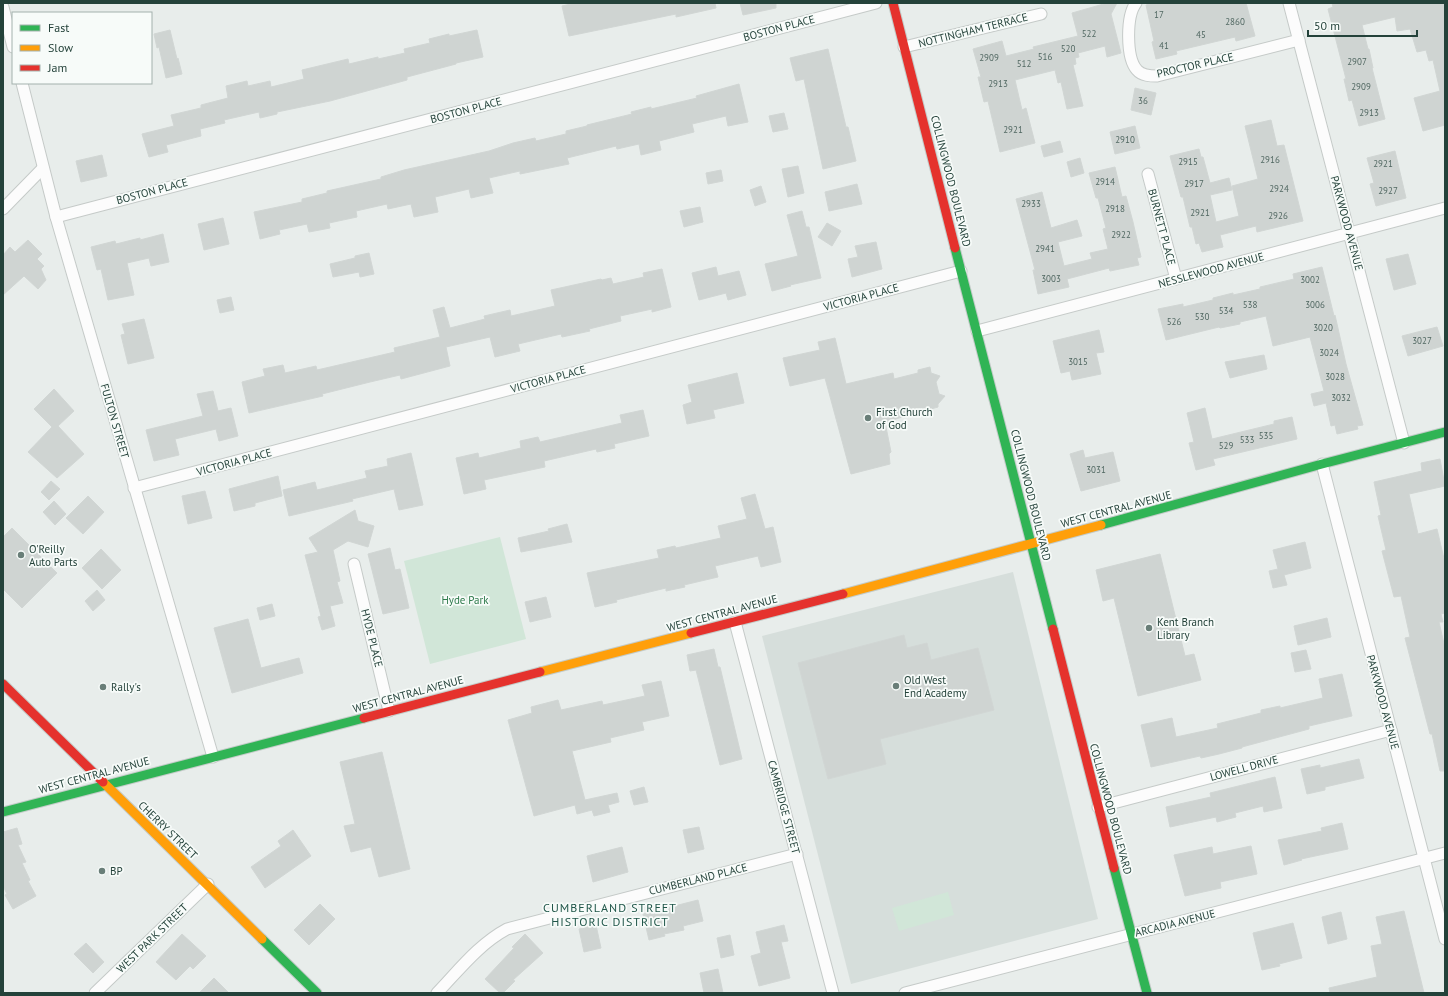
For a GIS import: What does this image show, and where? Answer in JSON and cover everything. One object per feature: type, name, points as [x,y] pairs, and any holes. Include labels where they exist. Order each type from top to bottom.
[{"type":"main road","name":"COLLINGWOOD BOULEVARD","points":[[893,3],[1098,807],[1147,993]]},
{"type":"main road","name":"WEST CENTRAL AVENUE","points":[[3,812],[1031,545],[1322,464],[1445,432]]},
{"type":"main road","name":"CHERRY STREET","points":[[3,684],[208,884],[314,992]]},
{"type":"street","name":"BOSTON PLACE","points":[[56,217],[876,3]]},
{"type":"street","name":"PROCTOR PLACE","points":[[1136,3],[1130,16],[1128,27],[1129,43],[1132,62],[1137,70],[1143,74],[1158,76],[1299,40]]},
{"type":"street","name":"PARKWOOD AVENUE","points":[[1289,3],[1404,443]]},
{"type":"street","points":[[3,7],[12,43]]},
{"type":"street","name":"NOTTINGHAM TERRACE","points":[[904,47],[1041,14]]},
{"type":"street","name":"FULTON STREET","points":[[22,84],[56,217],[213,757]]},
{"type":"street","points":[[3,209],[43,168]]},
{"type":"street","name":"BURNETT PLACE","points":[[1148,174],[1176,279]]},
{"type":"street","name":"NESSLEWOOD AVENUE","points":[[977,331],[1445,208]]},
{"type":"street","name":"VICTORIA PLACE","points":[[134,488],[961,271]]},
{"type":"street","name":"PARKWOOD AVENUE","points":[[1322,464],[1445,939]]},
{"type":"street","name":"HYDE PLACE","points":[[354,564],[389,711]]},
{"type":"street","name":"CAMBRIDGE STREET","points":[[735,622],[833,993]]},
{"type":"street","name":"LOWELL DRIVE","points":[[1098,807],[1391,730]]},
{"type":"street","name":"CUMBERLAND PLACE","points":[[437,993],[479,949],[493,937],[507,929],[796,854]]},
{"type":"street","name":"ARCADIA AVENUE","points":[[905,993],[1445,854]]},
{"type":"street","name":"WEST PARK STREET","points":[[95,993],[208,884]]},
{"type":"shaded area","points":[[1013,572],[1098,919],[851,984],[762,636]]},
{"type":"green space","name":"Hyde Park","points":[[500,537],[526,639],[430,664],[404,561]]},
{"type":"green space","points":[[948,892],[954,915],[899,931],[892,908]]},
{"type":"building","points":[[575,3],[715,3],[716,8],[676,17],[676,14],[569,36],[562,6]]},
{"type":"building","points":[[740,3],[776,3],[776,8],[743,15]]},
{"type":"building","points":[[1107,3],[1117,3],[1111,14],[1121,53],[1107,57],[1105,46],[1078,53],[1079,57],[1075,58],[1076,64],[1073,65],[1083,106],[1067,109],[1061,82],[1058,83],[1055,70],[1015,80],[1022,110],[1026,108],[1035,143],[1000,152],[988,101],[984,102],[978,77],[981,77],[973,49],[1002,41],[1006,56],[1034,49],[1033,47],[1078,36],[1072,13]]},
{"type":"building","points":[[1154,3],[1246,3],[1255,36],[1236,41],[1235,37],[1176,51],[1177,54],[1156,59],[1152,42],[1154,41],[1146,5]]},
{"type":"building","points":[[1332,3],[1445,3],[1445,125],[1423,131],[1414,98],[1440,91],[1433,60],[1429,61],[1426,50],[1417,52],[1410,29],[1397,31],[1395,17],[1362,25],[1385,119],[1359,126],[1352,100],[1349,101],[1344,79],[1346,79],[1328,9],[1333,7]]},
{"type":"building","points":[[170,30],[182,74],[166,78],[159,47],[157,48],[154,34]]},
{"type":"building","points":[[477,30],[483,57],[407,77],[407,80],[330,101],[277,112],[277,114],[260,118],[259,112],[224,120],[225,123],[200,129],[201,136],[166,145],[168,152],[149,157],[142,134],[174,126],[171,115],[201,108],[201,105],[228,98],[226,86],[247,81],[248,86],[270,81],[271,87],[304,79],[302,70],[348,59],[349,64],[378,57],[378,59],[405,53],[404,49],[430,43],[429,39],[449,34],[449,36]]},
{"type":"building","points":[[828,49],[846,127],[848,127],[856,161],[823,169],[804,79],[796,81],[790,58]]},
{"type":"building","points":[[739,84],[748,122],[728,126],[726,116],[692,124],[694,132],[659,141],[661,150],[641,155],[639,144],[617,149],[616,146],[567,158],[569,164],[520,174],[520,171],[489,178],[493,193],[471,198],[469,189],[435,197],[438,212],[414,217],[411,204],[388,209],[387,204],[356,211],[357,217],[329,223],[330,228],[309,232],[307,224],[279,230],[280,234],[260,239],[254,212],[302,202],[302,199],[327,193],[327,191],[381,179],[381,177],[404,170],[489,151],[535,138],[536,141],[566,134],[566,131],[632,114],[631,112],[651,107],[651,109],[697,98],[696,96]]},
{"type":"building","points":[[1135,88],[1156,93],[1151,115],[1131,110]]},
{"type":"building","points":[[784,113],[788,129],[773,132],[769,116]]},
{"type":"building","points":[[1271,120],[1277,146],[1284,145],[1303,221],[1257,232],[1256,226],[1220,235],[1223,247],[1202,252],[1199,243],[1196,244],[1192,227],[1190,227],[1183,197],[1181,197],[1170,156],[1199,149],[1201,157],[1203,157],[1210,183],[1229,178],[1232,190],[1210,195],[1216,222],[1239,216],[1232,186],[1258,179],[1245,126]]},
{"type":"building","points":[[1135,126],[1140,148],[1115,154],[1110,132]]},
{"type":"building","points":[[1060,141],[1063,152],[1044,157],[1041,146]]},
{"type":"building","points":[[1395,151],[1406,198],[1376,206],[1370,184],[1374,183],[1367,158]]},
{"type":"building","points":[[102,155],[107,176],[81,182],[76,161]]},
{"type":"building","points":[[1080,158],[1084,173],[1071,177],[1067,162]]},
{"type":"building","points":[[798,166],[804,193],[788,197],[782,169]]},
{"type":"building","points":[[1115,167],[1122,197],[1126,196],[1133,222],[1141,257],[1137,258],[1139,265],[1110,271],[1109,268],[1067,279],[1069,287],[1038,294],[1033,270],[1035,270],[1016,199],[1042,192],[1051,228],[1077,220],[1082,236],[1058,242],[1064,266],[1092,259],[1090,253],[1108,249],[1103,229],[1106,228],[1098,198],[1096,198],[1089,173]]},
{"type":"building","points":[[721,170],[723,181],[708,184],[706,173]]},
{"type":"building","points":[[857,184],[862,204],[829,211],[825,192]]},
{"type":"building","points":[[761,186],[766,202],[755,206],[750,190]]},
{"type":"building","points":[[700,207],[703,222],[684,227],[680,211]]},
{"type":"building","points":[[802,211],[806,227],[809,227],[821,278],[772,291],[765,264],[798,256],[787,215]]},
{"type":"building","points":[[223,218],[229,244],[204,250],[198,224]]},
{"type":"building","points":[[827,223],[841,231],[832,246],[818,237]]},
{"type":"building","points":[[163,234],[169,262],[151,266],[149,258],[127,263],[134,295],[108,300],[101,269],[97,270],[91,247],[115,241],[116,244],[140,238],[140,240]]},
{"type":"building","points":[[28,240],[42,254],[37,259],[44,266],[41,269],[46,280],[38,289],[24,276],[3,295],[3,255],[10,247],[15,252]]},
{"type":"building","points":[[876,242],[882,269],[852,277],[848,259],[858,257],[855,246]]},
{"type":"building","points":[[369,253],[374,274],[360,277],[359,272],[333,277],[330,264]]},
{"type":"building","points":[[1408,254],[1416,284],[1394,290],[1386,259]]},
{"type":"building","points":[[716,267],[718,276],[739,271],[746,295],[728,300],[726,293],[699,300],[692,273]]},
{"type":"building","points":[[1322,267],[1363,425],[1357,426],[1358,429],[1337,434],[1335,425],[1331,426],[1326,403],[1314,406],[1311,394],[1324,391],[1310,337],[1273,346],[1266,316],[1240,322],[1240,324],[1219,327],[1166,340],[1158,309],[1183,304],[1183,307],[1213,300],[1213,298],[1233,293],[1233,295],[1260,289],[1260,287],[1294,279],[1293,274]]},
{"type":"building","points":[[662,269],[671,307],[652,312],[652,309],[620,316],[621,321],[589,329],[590,331],[562,337],[561,334],[518,344],[520,351],[495,357],[490,337],[446,347],[450,366],[401,379],[400,375],[370,382],[322,394],[323,396],[249,413],[242,382],[265,376],[263,369],[283,365],[285,373],[316,366],[317,370],[395,352],[394,348],[440,337],[433,310],[444,307],[450,328],[485,319],[484,316],[510,310],[511,316],[555,306],[551,290],[611,278],[613,284],[644,277],[643,273]]},
{"type":"building","points":[[231,297],[234,310],[220,313],[217,300]]},
{"type":"building","points":[[144,319],[154,358],[128,364],[121,335],[125,334],[122,324]]},
{"type":"building","points":[[1437,327],[1443,346],[1408,356],[1402,336]]},
{"type":"building","points":[[1099,330],[1104,352],[1096,353],[1101,374],[1072,380],[1070,371],[1061,373],[1053,341]]},
{"type":"building","name":"First Church of God","points":[[835,338],[846,384],[893,373],[894,379],[918,373],[918,370],[930,367],[931,373],[940,376],[936,382],[939,394],[945,396],[938,404],[938,407],[885,422],[891,452],[889,454],[890,464],[851,474],[825,378],[790,386],[783,358],[820,350],[818,342]]},
{"type":"building","points":[[1264,355],[1267,369],[1230,378],[1225,362]]},
{"type":"building","points":[[737,373],[744,403],[713,410],[715,418],[687,424],[683,405],[692,402],[688,385]]},
{"type":"building","points":[[54,389],[74,411],[58,426],[84,454],[57,478],[28,452],[52,427],[34,409]]},
{"type":"building","points":[[213,391],[218,411],[231,408],[238,436],[219,441],[216,429],[175,439],[179,455],[154,461],[146,430],[203,416],[197,394]]},
{"type":"building","points":[[1205,408],[1212,439],[1274,424],[1274,421],[1292,417],[1297,439],[1213,459],[1215,465],[1196,470],[1189,443],[1194,442],[1187,413]]},
{"type":"building","points":[[643,410],[649,436],[614,444],[615,448],[597,452],[596,449],[544,461],[545,467],[484,480],[486,489],[464,494],[456,458],[478,453],[479,458],[521,448],[520,441],[538,437],[540,442],[622,423],[620,415]]},
{"type":"building","points":[[1083,450],[1085,458],[1113,452],[1120,481],[1081,491],[1070,454]]},
{"type":"building","points":[[411,453],[423,505],[399,510],[394,489],[352,499],[353,501],[289,516],[283,490],[315,482],[317,490],[367,478],[365,471],[388,466],[387,459]]},
{"type":"building","points":[[1440,459],[1445,486],[1409,494],[1418,534],[1437,529],[1445,563],[1445,613],[1441,614],[1443,622],[1439,622],[1445,648],[1445,771],[1440,771],[1432,734],[1430,734],[1405,638],[1410,637],[1401,596],[1394,597],[1382,551],[1386,550],[1378,516],[1381,515],[1374,482],[1422,471],[1421,463]]},
{"type":"building","points":[[278,476],[282,496],[255,503],[255,506],[234,511],[229,489]]},
{"type":"building","points":[[51,481],[60,489],[49,500],[41,492]]},
{"type":"building","points":[[205,491],[212,518],[188,524],[182,496]]},
{"type":"building","points":[[755,494],[765,529],[773,527],[781,562],[761,567],[758,556],[715,566],[718,577],[684,585],[685,587],[666,591],[666,588],[616,600],[617,602],[595,607],[587,573],[659,558],[657,550],[675,546],[676,548],[721,538],[718,526],[747,519],[741,498]]},
{"type":"building","points":[[88,496],[104,512],[83,534],[66,518]]},
{"type":"building","points":[[54,501],[66,514],[55,525],[43,512]]},
{"type":"building","points":[[355,510],[358,521],[374,526],[368,547],[348,541],[333,550],[340,581],[337,582],[343,603],[330,606],[335,626],[322,630],[318,617],[321,616],[305,555],[318,552],[309,538]]},
{"type":"building","points":[[567,524],[572,542],[521,552],[518,538],[549,531],[548,529]]},
{"type":"building","name":"O'Reilly Auto Parts","points":[[12,528],[57,573],[22,608],[3,589],[3,537]]},
{"type":"building","points":[[1305,542],[1311,568],[1284,575],[1287,585],[1273,588],[1269,571],[1278,569],[1273,550]]},
{"type":"building","points":[[390,548],[395,570],[400,569],[409,608],[383,614],[368,554]]},
{"type":"building","points":[[101,549],[121,570],[102,589],[82,568]]},
{"type":"building","name":"Kent Branch Library","points":[[1160,554],[1185,656],[1194,654],[1201,680],[1138,696],[1114,598],[1103,601],[1096,570]]},
{"type":"building","points":[[97,590],[105,600],[93,611],[85,601]]},
{"type":"building","points":[[546,597],[551,617],[530,622],[525,602]]},
{"type":"building","points":[[272,604],[275,616],[260,620],[257,608]]},
{"type":"building","points":[[1327,618],[1331,637],[1298,645],[1294,626]]},
{"type":"building","points":[[248,619],[261,668],[299,658],[303,673],[232,693],[214,628]]},
{"type":"building","name":"Old West End Academy","points":[[904,635],[907,648],[927,643],[931,660],[978,648],[994,710],[880,739],[886,764],[828,779],[798,663]]},
{"type":"building","points":[[714,649],[718,667],[720,667],[742,759],[720,765],[696,670],[690,671],[687,655]]},
{"type":"building","points":[[1306,650],[1311,669],[1295,672],[1291,653]]},
{"type":"building","points":[[1342,674],[1352,716],[1309,726],[1309,729],[1219,754],[1201,758],[1200,756],[1151,767],[1141,725],[1172,718],[1176,737],[1218,728],[1217,724],[1261,713],[1261,710],[1280,706],[1280,708],[1323,698],[1319,679]]},
{"type":"building","points":[[661,681],[669,716],[642,722],[644,730],[610,738],[611,742],[572,751],[585,800],[617,793],[619,802],[608,805],[610,812],[594,816],[592,810],[577,814],[575,805],[534,816],[508,720],[532,713],[531,707],[558,700],[561,710],[602,701],[603,705],[645,696],[642,685]]},
{"type":"building","points":[[382,752],[410,869],[379,877],[371,847],[351,852],[344,826],[355,824],[340,762]]},
{"type":"building","points":[[1359,759],[1364,778],[1325,787],[1325,790],[1307,794],[1301,769],[1320,765],[1320,768]]},
{"type":"building","points":[[1275,777],[1282,808],[1264,812],[1263,806],[1235,813],[1236,817],[1217,822],[1216,817],[1170,827],[1166,807],[1211,797],[1210,793]]},
{"type":"building","points":[[644,787],[648,802],[634,805],[630,791]]},
{"type":"building","points":[[1342,823],[1348,849],[1301,859],[1302,860],[1284,865],[1278,840],[1322,831],[1321,828]]},
{"type":"building","points":[[699,827],[704,849],[688,853],[683,830]]},
{"type":"building","points":[[17,828],[22,844],[18,845],[26,862],[22,863],[30,880],[28,881],[36,896],[13,909],[5,895],[7,894],[3,886],[3,832]]},
{"type":"building","points":[[293,830],[311,856],[265,888],[251,867],[281,846],[278,841]]},
{"type":"building","points":[[1251,846],[1257,874],[1220,882],[1221,888],[1185,896],[1174,855],[1212,847],[1213,854]]},
{"type":"building","points":[[622,847],[628,872],[593,882],[587,856]]},
{"type":"building","points":[[698,900],[703,921],[683,926],[684,930],[664,934],[665,936],[649,940],[643,914]]},
{"type":"building","points":[[320,904],[335,919],[309,945],[294,930]]},
{"type":"building","points":[[1404,911],[1424,993],[1330,993],[1329,988],[1377,977],[1371,946],[1382,944],[1376,917]]},
{"type":"building","points":[[1341,912],[1347,939],[1328,944],[1322,917]]},
{"type":"building","points":[[1293,923],[1302,958],[1279,964],[1280,966],[1262,970],[1253,933]]},
{"type":"building","points":[[596,925],[601,948],[584,952],[579,929]]},
{"type":"building","points":[[784,925],[788,941],[781,942],[790,978],[759,986],[751,956],[761,953],[756,932]]},
{"type":"building","points":[[182,934],[206,956],[193,969],[190,966],[176,980],[156,962]]},
{"type":"building","points":[[525,934],[543,953],[513,980],[515,981],[503,993],[500,993],[485,979]]},
{"type":"building","points":[[730,935],[734,955],[721,958],[717,938]]},
{"type":"building","points":[[86,943],[104,962],[93,973],[74,954]]},
{"type":"building","points":[[718,969],[723,993],[704,993],[700,973]]},
{"type":"building","points":[[214,978],[229,993],[199,993]]},
{"type":"traffic: fast","points":[[955,248],[1053,629]]},
{"type":"traffic: fast","points":[[1101,525],[1322,464],[1445,432]]},
{"type":"traffic: fast","points":[[3,812],[364,718]]},
{"type":"traffic: fast","points":[[1114,868],[1147,993]]},
{"type":"traffic: fast","points":[[262,939],[317,993]]},
{"type":"traffic: slow","points":[[843,594],[1101,525]]},
{"type":"traffic: slow","points":[[540,672],[691,633]]},
{"type":"traffic: slow","points":[[103,782],[262,939]]},
{"type":"traffic: jam","points":[[893,3],[955,248]]},
{"type":"traffic: jam","points":[[691,633],[843,594]]},
{"type":"traffic: jam","points":[[1053,629],[1114,868]]},
{"type":"traffic: jam","points":[[364,718],[540,672]]},
{"type":"traffic: jam","points":[[3,684],[103,782]]},
{"type":"place","name":"First Church of God","points":[[868,418]]},
{"type":"place","name":"O'Reilly Auto Parts","points":[[21,555]]},
{"type":"place","name":"Kent Branch Library","points":[[1149,628]]},
{"type":"place","name":"Old West End Academy","points":[[896,686]]},
{"type":"place","name":"Rally's","points":[[103,687]]},
{"type":"place","name":"BP","points":[[102,871]]},
{"type":"district","name":"CUMBERLAND STREET HISTORIC DISTRICT","points":[[610,915]]}]
